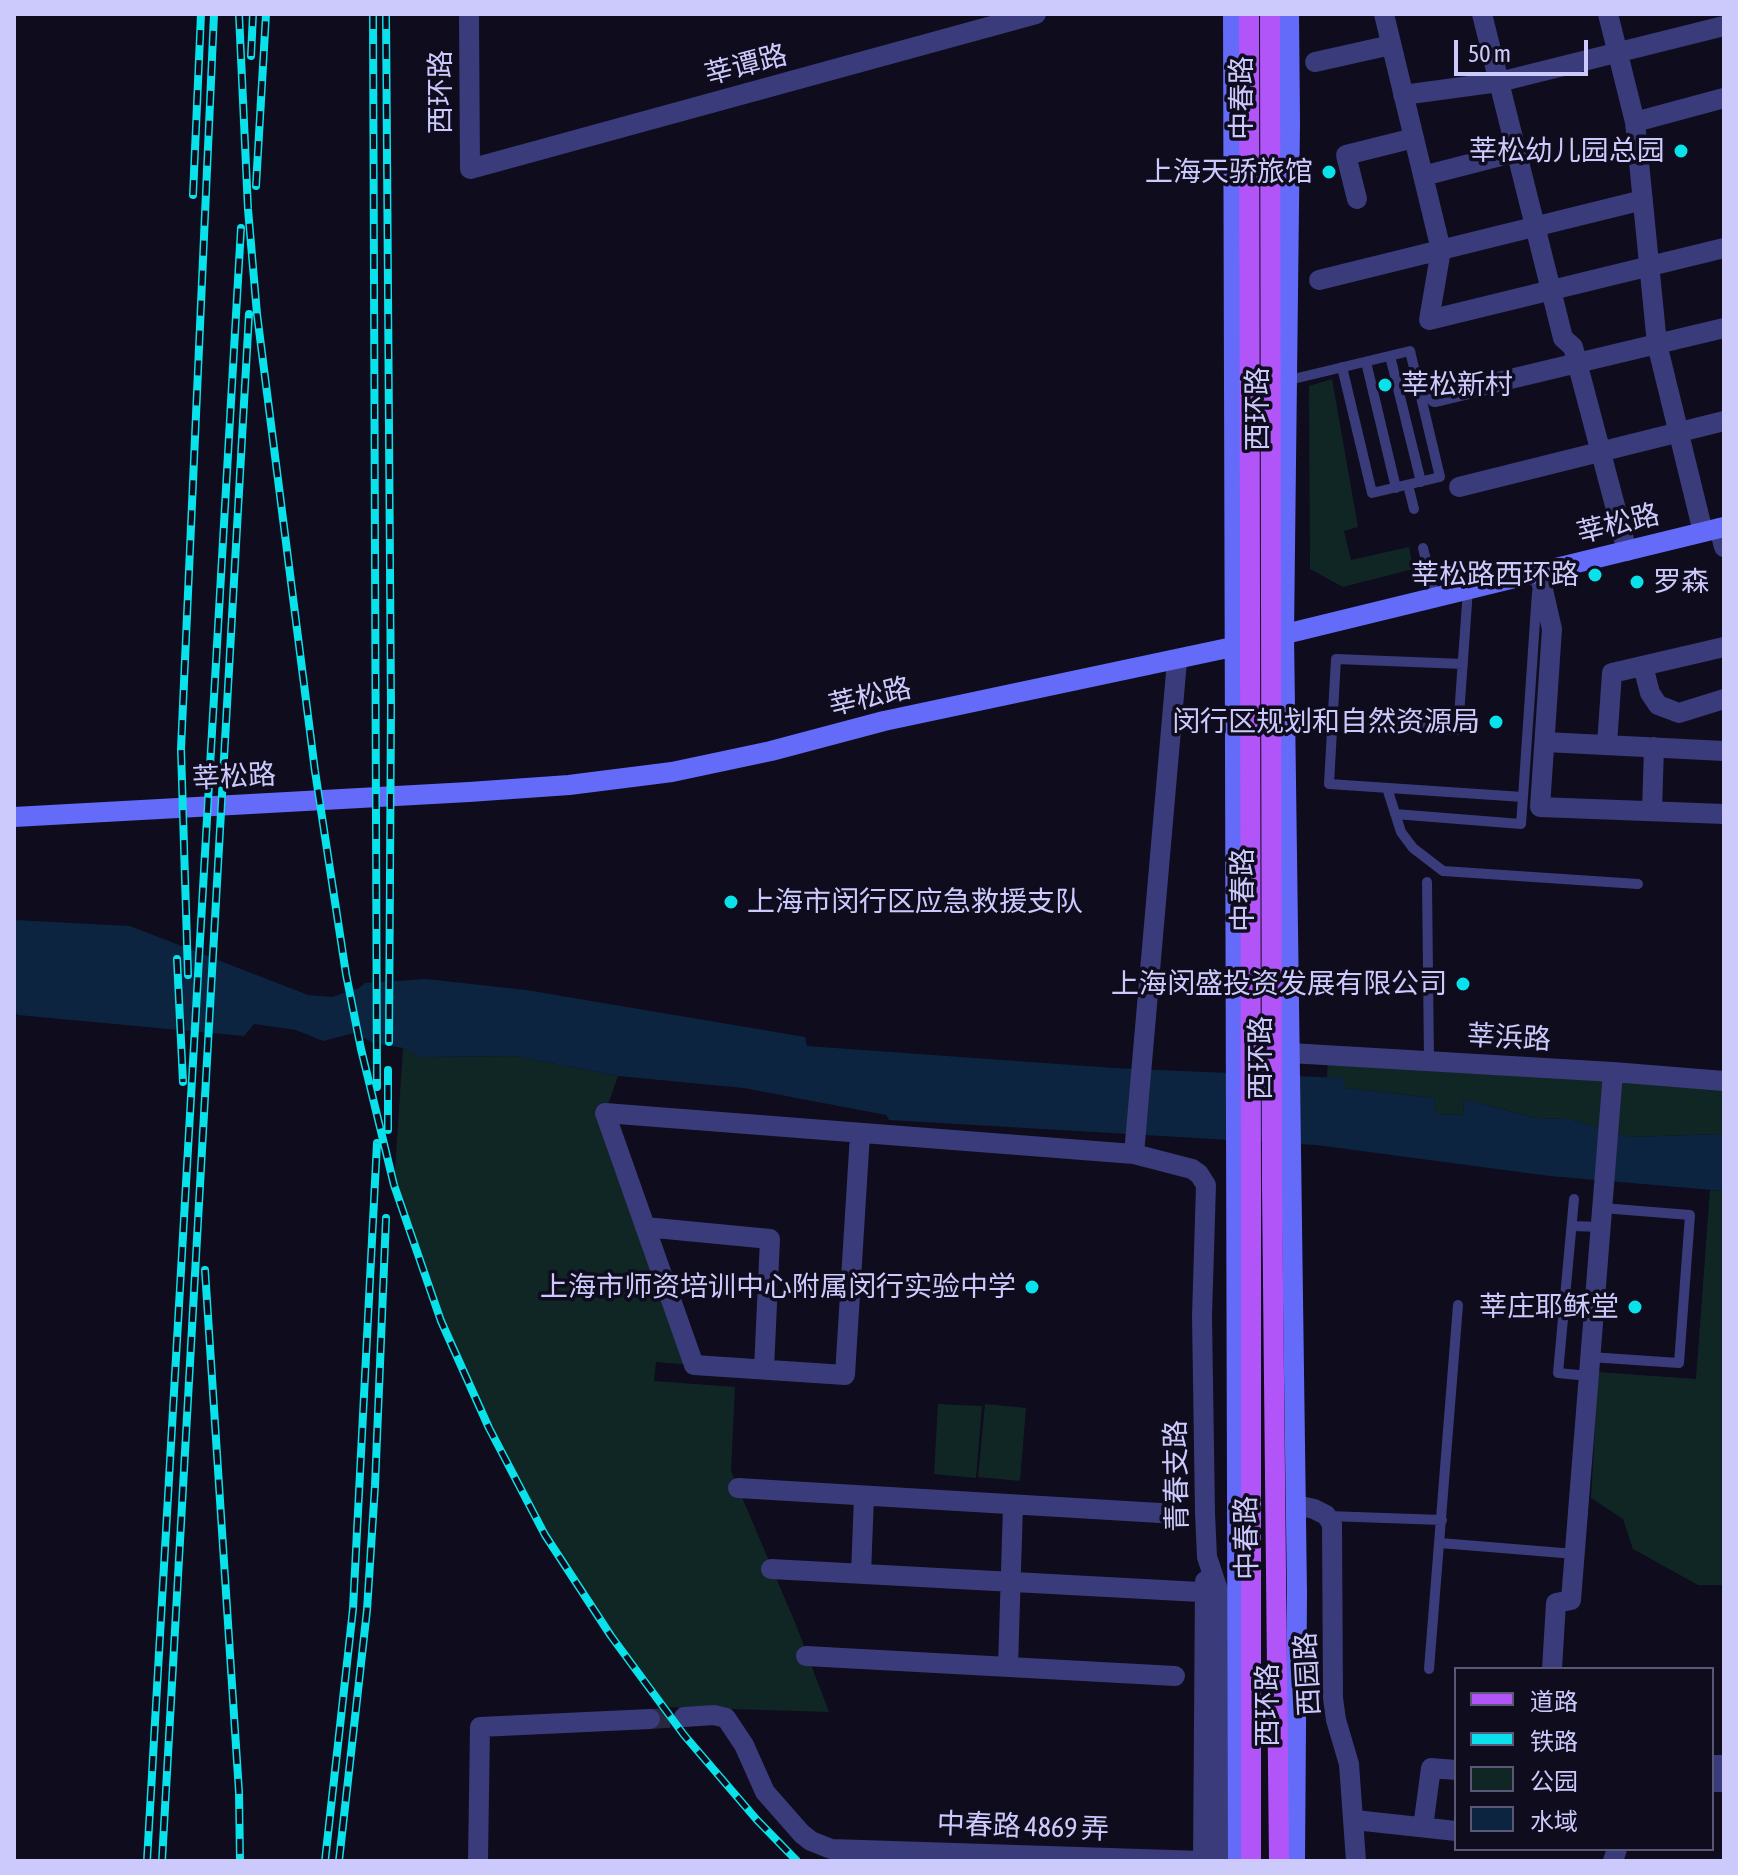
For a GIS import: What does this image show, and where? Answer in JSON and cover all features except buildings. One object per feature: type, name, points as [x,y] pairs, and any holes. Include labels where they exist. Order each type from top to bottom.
[{"type":"main road","name":"西环路","points":[[1233,14],[1238,1861]]},
{"type":"main road","name":"中春路","points":[[1249,14],[1262,1187],[1279,1861]]},
{"type":"main road","name":"中春路","points":[[1251,1861],[1262,1187],[1270,14]]},
{"type":"main road","name":"西环路","points":[[1289,14],[1284,634],[1296,1505],[1295,1861]]},
{"type":"main road","name":"莘松路","points":[[14,817],[469,792],[569,785],[672,772],[771,751],[884,721],[1177,661],[1627,551],[1718,533]]},
{"type":"street","name":"西环路","points":[[469,14],[470,169]]},
{"type":"street","name":"莘谭路","points":[[470,169],[1036,14]]},
{"type":"street","points":[[1482,14],[1563,338],[1573,347],[1578,363],[1627,551]]},
{"type":"street","points":[[1608,14],[1635,122],[1657,344],[1678,432],[1718,533]]},
{"type":"street","points":[[1390,15],[1391,45],[1441,250],[1429,320],[1724,248]]},
{"type":"street","points":[[1403,95],[1499,82],[1724,26]]},
{"type":"street","points":[[1315,62],[1391,45]]},
{"type":"street","points":[[1635,122],[1724,98]]},
{"type":"street","points":[[1357,199],[1346,155],[1414,138]]},
{"type":"street","points":[[1423,176],[1516,152]]},
{"type":"street","points":[[1319,280],[1643,200]]},
{"type":"street","points":[[1435,397],[1724,328]]},
{"type":"street","points":[[1459,487],[1724,421]]},
{"type":"street","points":[[1539,572],[1552,629],[1540,807],[1724,814]]},
{"type":"street","points":[[1607,744],[1612,673],[1724,647]]},
{"type":"street","points":[[1135,1147],[1177,661]]},
{"type":"street","points":[[1643,666],[1650,693],[1658,705],[1679,713],[1724,699]]},
{"type":"street","points":[[1545,742],[1724,751]]},
{"type":"street","points":[[1652,811],[1654,747]]},
{"type":"street","name":"莘浜路","points":[[1290,1058],[1429,1061],[1724,1081]]},
{"type":"street","points":[[1552,1667],[1556,1603],[1571,1600],[1613,1072]]},
{"type":"street","name":"青春支路","points":[[645,1227],[605,1113],[860,1134],[1135,1147],[1199,1174],[1206,1185],[1202,1329],[1207,1557],[1212,1592],[1221,1861]]},
{"type":"street","points":[[764,1369],[770,1239],[645,1227],[694,1365],[845,1375],[860,1134]]},
{"type":"street","points":[[738,1488],[1177,1514]]},
{"type":"street","points":[[861,1574],[864,1496]]},
{"type":"street","points":[[1008,1667],[1013,1505]]},
{"type":"street","points":[[1296,1505],[1326,1515]]},
{"type":"street","name":"西园路","points":[[1326,1515],[1332,1524],[1333,1698],[1349,1764],[1356,1861]]},
{"type":"street","points":[[771,1569],[1212,1592],[1203,1861]]},
{"type":"street","points":[[806,1656],[1175,1676]]},
{"type":"street","name":"中春路 4869 弄","points":[[684,1717],[714,1715],[726,1718],[744,1745],[765,1792],[811,1841],[841,1850],[1203,1861]]},
{"type":"street","points":[[478,1861],[480,1727],[650,1719]]},
{"type":"street","points":[[1423,1827],[1431,1768],[1454,1770]]},
{"type":"street","points":[[1355,1820],[1454,1831]]},
{"type":"lane","points":[[1285,381],[1342,367],[1366,362],[1410,351],[1440,477],[1372,493],[1342,367]]},
{"type":"lane","points":[[1390,356],[1421,482]]},
{"type":"lane","points":[[1366,362],[1402,486],[1414,509]]},
{"type":"lane","points":[[1423,548],[1435,597]]},
{"type":"lane","points":[[1395,814],[1521,824],[1539,572]]},
{"type":"lane","points":[[1376,725],[1458,730],[1468,589]]},
{"type":"lane","points":[[1463,664],[1336,659],[1329,784],[1523,797]]},
{"type":"lane","points":[[1387,788],[1401,832],[1413,848],[1443,871],[1638,884]]},
{"type":"lane","points":[[1427,882],[1429,1061]]},
{"type":"lane","points":[[1572,1226],[1602,1208],[1690,1215],[1679,1363],[1590,1366],[1558,1373],[1574,1199]]},
{"type":"lane","points":[[1429,1669],[1458,1305]]},
{"type":"lane","points":[[1326,1515],[1442,1520]]},
{"type":"lane","points":[[1440,1543],[1575,1554]]},
{"type":"green space","points":[[1332,379],[1358,527],[1344,531],[1351,560],[1409,547],[1413,569],[1343,587],[1310,569],[1309,386]]},
{"type":"green space","points":[[403,1048],[421,1057],[515,1056],[618,1076],[605,1113],[694,1365],[656,1362],[654,1381],[735,1387],[731,1471],[829,1712],[664,1707],[611,1636],[545,1535],[489,1428],[441,1321],[394,1185]]},
{"type":"green space","points":[[1328,1055],[1724,1077],[1724,1134],[1630,1137],[1569,1119],[1536,1118],[1463,1099],[1464,1115],[1436,1114],[1434,1098],[1345,1088],[1327,1077]]},
{"type":"green space","points":[[1710,1190],[1724,1191],[1724,1585],[1698,1585],[1633,1549],[1623,1519],[1591,1498],[1598,1372],[1696,1379]]},
{"type":"green space","points":[[938,1404],[982,1406],[976,1478],[934,1474]]},
{"type":"green space","points":[[985,1404],[1026,1408],[1020,1481],[978,1477]]},
{"type":"water","points":[[14,920],[130,926],[308,995],[332,997],[365,983],[426,979],[526,990],[805,1037],[807,1046],[1114,1068],[1343,1078],[1346,1088],[1434,1098],[1436,1114],[1464,1115],[1463,1099],[1536,1118],[1569,1119],[1630,1137],[1724,1134],[1724,1191],[1550,1176],[1316,1145],[889,1120],[886,1115],[744,1088],[618,1076],[515,1056],[421,1057],[403,1048],[374,1043],[354,1033],[323,1041],[296,1030],[254,1024],[244,1036],[18,1015],[14,1010]]},
{"type":"tunnel","points":[[650,1719],[684,1717]]},
{"type":"railway","points":[[193,195],[201,14]]},
{"type":"railway","points":[[188,975],[181,749],[214,14]]},
{"type":"railway","points":[[239,14],[248,209],[257,314],[315,771],[346,974],[394,1185],[441,1321],[489,1428],[545,1535],[611,1636],[684,1735],[757,1820],[797,1861]]},
{"type":"railway","points":[[251,56],[253,14]]},
{"type":"railway","points":[[256,186],[266,14]]},
{"type":"railway","points":[[373,14],[377,1087]]},
{"type":"railway","points":[[386,14],[391,706],[389,1042]]},
{"type":"railway","points":[[147,1861],[241,228]]},
{"type":"railway","points":[[162,1861],[249,314]]},
{"type":"railway","points":[[177,959],[183,1082]]},
{"type":"railway","points":[[388,1070],[388,1130]]},
{"type":"railway","points":[[325,1861],[353,1609],[377,1143]]},
{"type":"railway","points":[[339,1861],[367,1610],[386,1218]]},
{"type":"railway","points":[[205,1270],[239,1792],[240,1861]]},
{"type":"place","name":"莘松幼儿园总园","points":[[1681,151]]},
{"type":"place","name":"上海天骄旅馆","points":[[1329,172]]},
{"type":"place","name":"莘松新村","points":[[1385,385]]},
{"type":"place","name":"莘松路西环路","points":[[1595,575]]},
{"type":"place","name":"罗森","points":[[1637,582]]},
{"type":"place","name":"闵行区规划和自然资源局","points":[[1496,722]]},
{"type":"place","name":"上海市闵行区应急救援支队","points":[[731,902]]},
{"type":"place","name":"上海闵盛投资发展有限公司","points":[[1463,984]]},
{"type":"place","name":"上海市师资培训中心附属闵行实验中学","points":[[1032,1287]]},
{"type":"place","name":"莘庄耶稣堂","points":[[1635,1307]]}]
